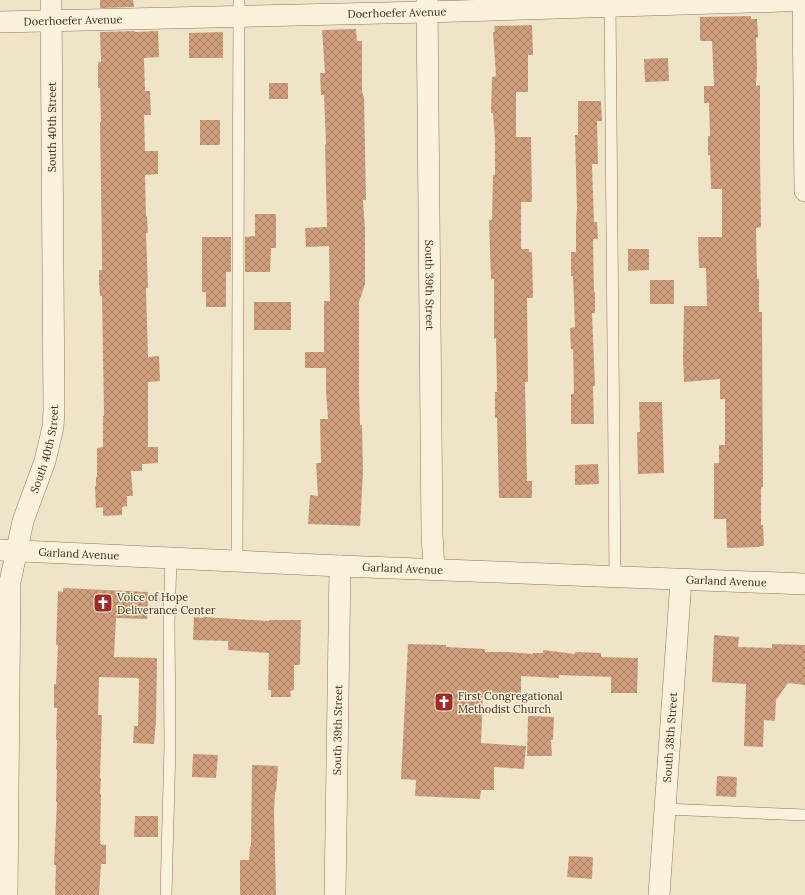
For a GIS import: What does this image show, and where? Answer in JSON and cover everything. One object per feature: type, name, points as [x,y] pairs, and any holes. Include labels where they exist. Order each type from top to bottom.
[{"type":"street","name":"South 40th Street","points":[[7,895],[3,819],[10,582],[8,550],[23,521],[45,461],[53,427],[54,410],[51,0]]},
{"type":"street","name":"Doerhoefer Avenue","points":[[0,22],[51,21],[239,8],[775,2],[794,0]]},
{"type":"street","points":[[803,0],[805,191]]},
{"type":"street","name":"South 39th Street","points":[[427,6],[432,526],[434,569]]},
{"type":"street","name":"Garland Avenue","points":[[8,550],[340,566],[805,584]]},
{"type":"street","name":"South 39th Street","points":[[335,895],[340,566]]},
{"type":"street","name":"South 38th Street","points":[[659,895],[681,580]]},
{"type":"lane","points":[[610,3],[615,577]]},
{"type":"lane","points":[[237,561],[239,8]]},
{"type":"lane","points":[[166,895],[170,746],[169,623],[171,558]]},
{"type":"lane","points":[[665,809],[805,815]]},
{"type":"building","points":[[100,0],[133,0],[134,7],[100,8]]},
{"type":"building","points":[[751,16],[751,19],[757,19],[758,37],[756,38],[756,86],[760,85],[761,227],[756,228],[759,312],[762,312],[763,487],[761,487],[761,525],[763,525],[764,546],[727,548],[726,519],[714,519],[714,463],[719,463],[719,445],[725,445],[725,399],[720,399],[720,379],[684,382],[684,306],[707,306],[706,268],[699,268],[698,237],[722,237],[722,189],[711,189],[710,155],[708,155],[708,136],[710,136],[709,103],[704,103],[704,86],[714,86],[712,41],[700,41],[700,17]]},
{"type":"building","points":[[532,25],[533,55],[528,55],[528,92],[516,92],[516,137],[531,137],[532,202],[521,202],[521,249],[529,249],[529,252],[532,252],[533,298],[527,298],[528,382],[525,382],[527,481],[532,481],[532,498],[499,498],[497,418],[495,418],[495,392],[497,392],[496,338],[494,339],[494,279],[491,279],[489,220],[492,220],[493,175],[495,175],[495,139],[493,113],[491,113],[492,77],[496,76],[493,32],[495,32],[494,26]]},
{"type":"building","points":[[356,29],[357,41],[362,41],[362,92],[364,97],[366,200],[363,200],[365,230],[365,284],[359,302],[359,392],[360,425],[362,425],[363,472],[360,526],[308,524],[310,495],[318,496],[316,463],[321,463],[320,419],[328,419],[326,368],[305,368],[305,352],[324,352],[324,301],[330,301],[329,246],[306,247],[305,228],[327,227],[324,95],[321,95],[320,73],[325,73],[322,30]]},
{"type":"building","points":[[158,31],[159,57],[144,58],[145,91],[150,91],[151,115],[144,115],[145,151],[158,151],[158,174],[145,175],[148,233],[146,233],[148,288],[146,288],[148,357],[159,356],[160,381],[148,382],[148,447],[158,447],[158,463],[142,464],[142,471],[131,471],[133,496],[127,496],[127,506],[122,507],[122,515],[103,516],[103,507],[96,508],[95,486],[97,477],[97,448],[103,447],[104,416],[102,296],[100,296],[99,282],[99,270],[102,270],[102,253],[101,122],[100,88],[98,88],[98,62],[101,62],[100,32]]},
{"type":"building","points":[[223,32],[223,58],[189,58],[189,33]]},
{"type":"building","points":[[668,58],[669,81],[645,82],[644,59]]},
{"type":"building","points":[[269,83],[288,83],[288,99],[269,99]]},
{"type":"building","points":[[578,101],[601,101],[602,121],[597,121],[598,164],[592,164],[594,222],[597,222],[598,239],[593,239],[595,292],[595,313],[592,313],[595,386],[593,386],[594,424],[571,424],[571,394],[574,394],[573,349],[571,349],[570,328],[575,327],[573,276],[571,276],[571,252],[576,252],[577,208],[575,135],[578,135]]},
{"type":"building","points":[[200,120],[220,120],[220,145],[200,145]]},
{"type":"building","points":[[255,214],[276,214],[276,248],[271,248],[270,272],[245,272],[245,237],[255,236]]},
{"type":"building","points":[[202,237],[231,237],[231,272],[226,272],[226,307],[206,307],[206,292],[202,292]]},
{"type":"building","points":[[628,249],[649,249],[649,270],[628,271]]},
{"type":"building","points":[[650,280],[674,280],[674,304],[650,304]]},
{"type":"building","points":[[254,302],[291,302],[291,330],[254,330]]},
{"type":"building","points":[[639,402],[662,402],[664,473],[638,474],[637,432],[640,432]]},
{"type":"building","points":[[598,464],[599,484],[575,485],[575,465]]},
{"type":"building","points":[[63,588],[148,592],[147,619],[116,618],[114,657],[157,658],[154,744],[133,743],[134,726],[138,726],[139,679],[99,677],[98,715],[102,715],[100,844],[106,845],[106,864],[101,864],[99,895],[55,895],[56,865],[54,865],[57,802],[57,708],[54,708],[54,684],[56,684],[58,645],[56,645],[58,591],[63,592]]},
{"type":"building","points":[[194,617],[269,621],[301,620],[300,665],[294,665],[294,690],[290,691],[291,697],[271,697],[271,690],[268,690],[269,653],[228,650],[228,641],[193,640]]},
{"type":"building","points":[[714,635],[739,637],[738,647],[772,648],[772,644],[805,645],[805,685],[788,683],[776,700],[775,721],[764,720],[763,747],[744,746],[746,684],[712,682]]},
{"type":"building","points":[[408,644],[446,645],[446,647],[485,649],[485,652],[533,654],[543,653],[543,650],[575,654],[575,652],[601,653],[601,657],[638,658],[637,693],[611,693],[611,677],[559,675],[559,678],[521,676],[521,695],[483,694],[481,743],[526,746],[524,769],[494,767],[494,790],[481,790],[480,799],[415,796],[416,780],[401,779]]},
{"type":"building","points":[[528,716],[554,717],[553,740],[551,740],[552,756],[527,756]]},
{"type":"building","points":[[193,754],[218,755],[216,778],[192,777]]},
{"type":"building","points":[[252,765],[278,766],[274,813],[276,895],[240,895],[240,860],[249,860],[251,846]]},
{"type":"building","points":[[717,776],[737,777],[736,797],[716,796]]},
{"type":"building","points":[[135,816],[158,816],[158,837],[134,837]]},
{"type":"building","points":[[569,856],[593,857],[592,879],[567,877]]},
{"type":"place","name":"Voice of Hope Deliverance Center","points":[[103,603]]},
{"type":"place","name":"First Congregational Methodist Church","points":[[444,702]]}]
